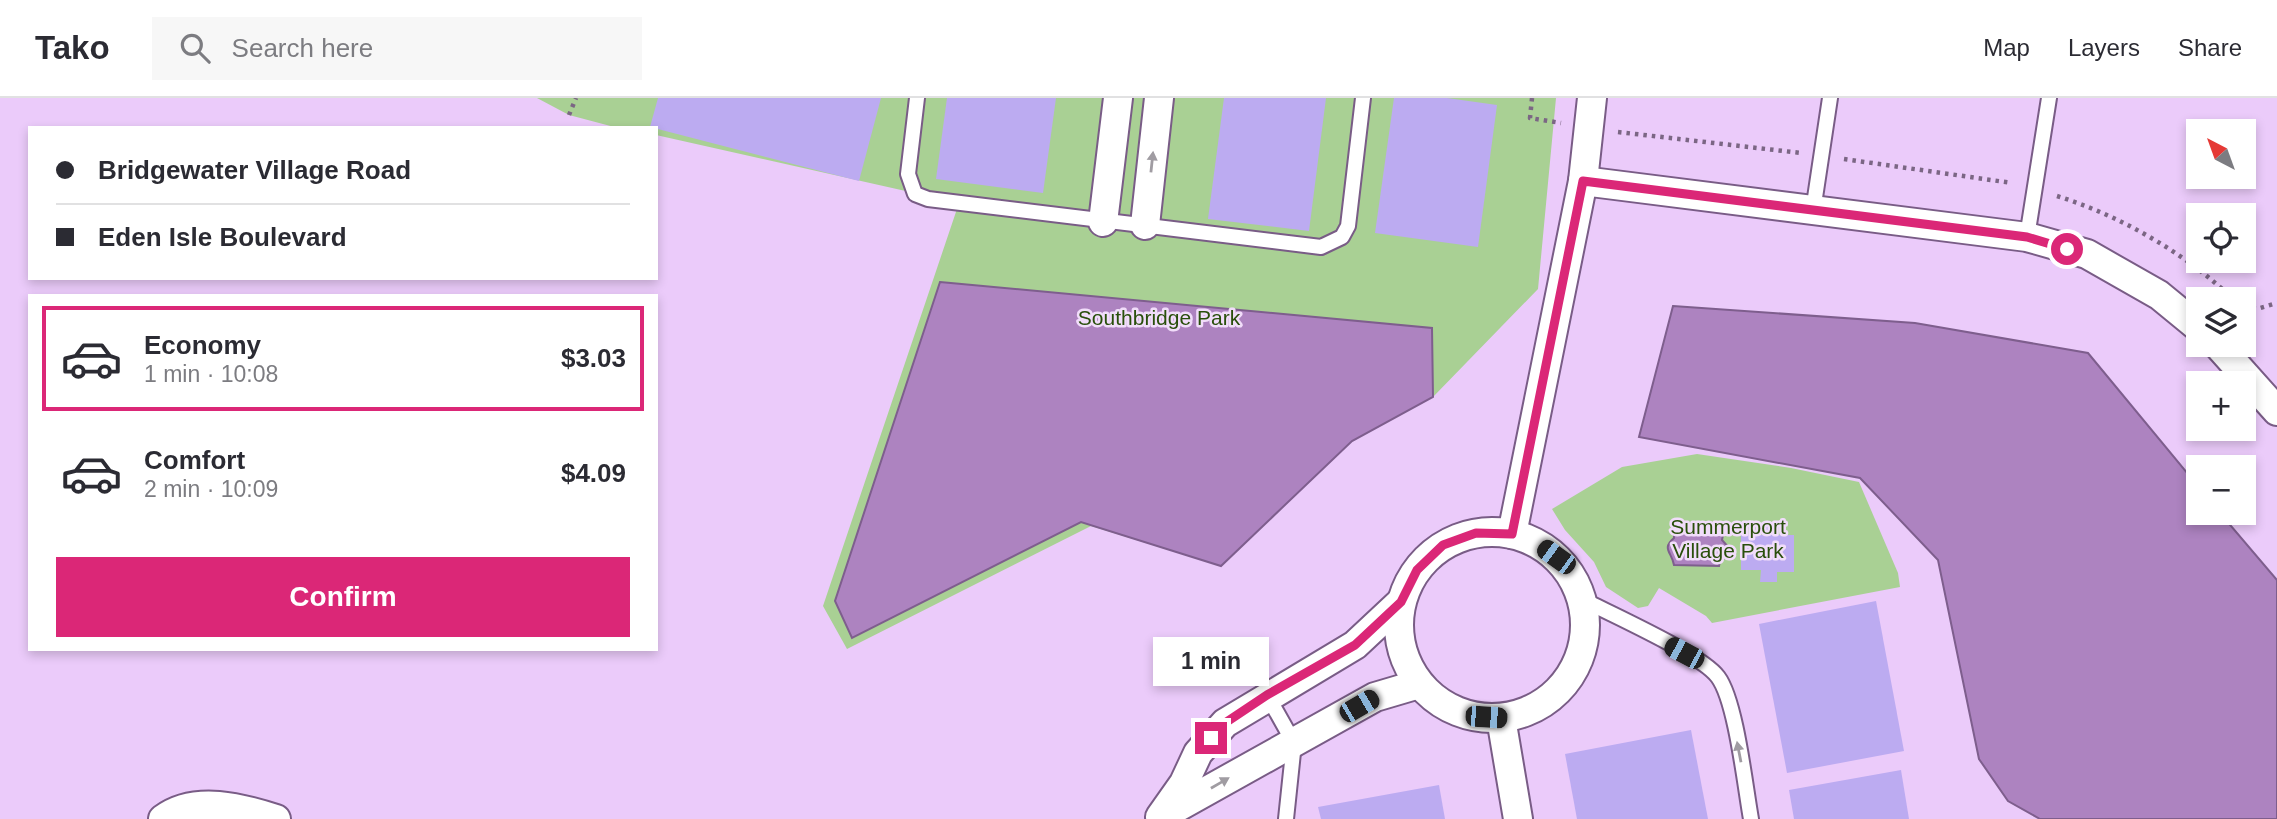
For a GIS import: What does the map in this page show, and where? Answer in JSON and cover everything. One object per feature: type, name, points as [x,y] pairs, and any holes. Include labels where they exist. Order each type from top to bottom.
[{"type":"street","points":[[1103,222],[1118,98]]},
{"type":"street","points":[[1145,225],[1159,98]]},
{"type":"street","points":[[1512,534],[1583,181],[1592,98]]},
{"type":"street","points":[[1583,181],[2027,237],[2087,254],[2159,295],[2186,317]]},
{"type":"street","points":[[2230,357],[2269,397]]},
{"type":"street","points":[[1159,818],[1184,783],[1198,752],[1225,723],[1267,695],[1355,645],[1401,602],[1417,570],[1443,545],[1476,533],[1512,534],[1536,542],[1556,557],[1572,576],[1582,599],[1585,632],[1577,663],[1559,690],[1532,709],[1501,718],[1470,716],[1442,704],[1419,684],[1401,645],[1401,602]]},
{"type":"street","points":[[1159,818],[1375,697],[1419,684]]},
{"type":"street","points":[[1501,718],[1518,819]]},
{"type":"street","points":[[163,819],[198,806],[241,808],[276,819]]},
{"type":"lane","points":[[917,98],[908,174],[915,194],[928,199],[1321,247],[1342,237],[1348,226],[1363,98]]},
{"type":"lane","points":[[1813,211],[1830,98]]},
{"type":"lane","points":[[2027,237],[2049,98]]},
{"type":"lane","points":[[1582,599],[1701,662],[1718,677],[1729,701],[1751,819]]},
{"type":"lane","points":[[1267,695],[1294,743],[1286,819]]},
{"type":"path","points":[[569,115],[576,98]]},
{"type":"path","points":[[1530,118],[1532,98]]},
{"type":"path","points":[[1588,127],[2003,180],[2092,207],[2163,245],[2220,287]]},
{"type":"path","points":[[2256,309],[2277,303]]},
{"type":"green space","name":"Southbridge Park","points":[[537,98],[1556,98],[1538,289],[1433,397],[1352,441],[1221,566],[1091,526],[847,649],[823,606],[959,203],[658,135],[658,126],[610,126],[569,115]]},
{"type":"green space","name":"Summerport Village Park","points":[[1697,454],[1791,468],[1859,482],[1898,573],[1900,587],[1712,623],[1706,616],[1659,588],[1648,606],[1638,608],[1606,587],[1594,562],[1565,530],[1552,509],[1622,467]]},
{"type":"shaded area","points":[[940,282],[1432,328],[1433,397],[1352,441],[1221,566],[1081,522],[852,638],[835,601]]},
{"type":"shaded area","points":[[1673,306],[1915,323],[2088,353],[2186,471],[2186,525],[2230,525],[2277,580],[2277,819],[2040,819],[2008,801],[1979,759],[1938,560],[1860,478],[1639,437]]},
{"type":"shaded area","points":[[1674,532],[1723,535],[1722,540],[1729,548],[1729,555],[1720,561],[1719,566],[1674,565],[1668,545],[1674,538]]},
{"type":"building","points":[[658,98],[881,98],[859,181],[650,126]]},
{"type":"building","points":[[947,98],[1056,98],[1043,193],[936,179]]},
{"type":"building","points":[[1224,98],[1326,98],[1309,231],[1208,219]]},
{"type":"building","points":[[1394,98],[1447,98],[1497,105],[1478,247],[1375,233]]},
{"type":"building","points":[[1763,526],[1778,526],[1778,535],[1794,535],[1794,572],[1777,572],[1777,582],[1760,582],[1761,570],[1741,570],[1741,534],[1763,535]]},
{"type":"building","points":[[1876,601],[1904,751],[1787,773],[1759,624]]},
{"type":"building","points":[[1691,730],[1708,819],[1577,819],[1565,754]]},
{"type":"building","points":[[1901,770],[1909,819],[1794,819],[1789,790]]},
{"type":"building","points":[[1439,785],[1445,819],[1321,819],[1318,807]]},
{"type":"route","points":[[1211,738],[1225,723],[1267,695],[1355,645],[1401,602],[1417,570],[1443,545],[1476,533],[1512,534],[1583,181],[2027,237],[2067,249]]}]
